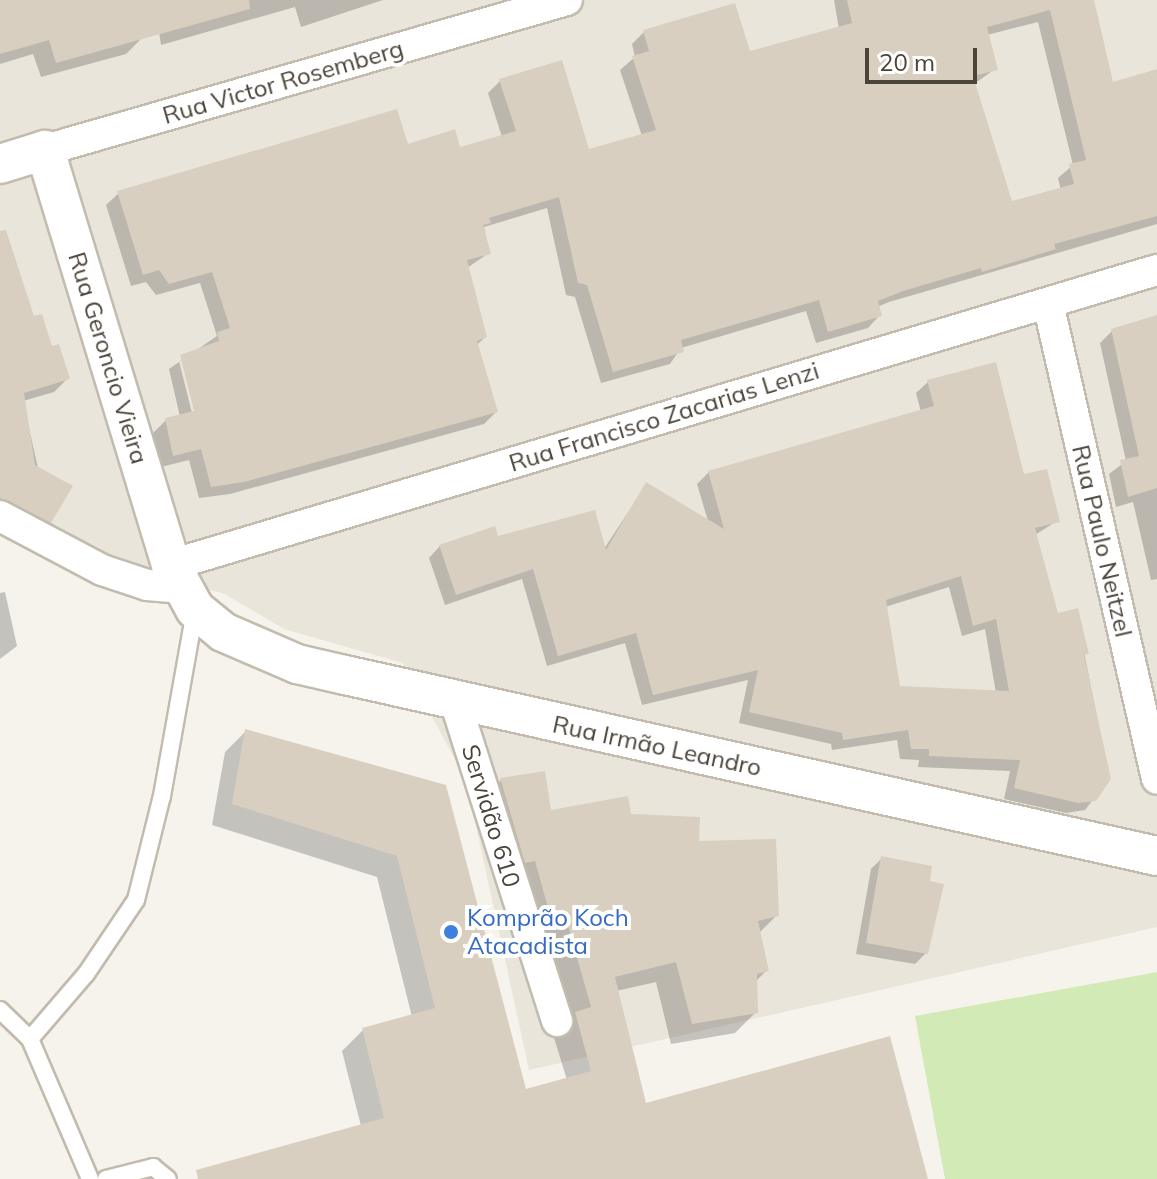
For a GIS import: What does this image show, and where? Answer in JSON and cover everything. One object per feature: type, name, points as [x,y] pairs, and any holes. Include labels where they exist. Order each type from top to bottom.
[{"type":"street","name":"Rua Victor Rosemberg","points":[[0,164],[567,0]]},
{"type":"street","name":"Rua Geroncio Vieira","points":[[45,150],[182,587]]},
{"type":"street","name":"Rua Francisco Zacarias Lenzi","points":[[182,587],[1157,270]]},
{"type":"street","name":"Rua Paulo Neitzel","points":[[1048,303],[1157,779]]},
{"type":"street","points":[[0,516],[102,570],[147,585],[182,587]]},
{"type":"street","name":"Rua Irmão Leandro","points":[[182,587],[223,632],[297,664],[1157,856]]},
{"type":"street","name":"Servidão 610","points":[[455,701],[557,1021]]},
{"type":"lane","points":[[30,1039],[86,974],[136,900],[162,796],[182,587]]},
{"type":"lane","points":[[0,1010],[30,1039],[90,1179]]},
{"type":"lane","points":[[106,1179],[153,1167],[168,1179]]},
{"type":"shaded area","points":[[0,0],[1157,0],[1157,927],[529,1070],[466,780],[403,663],[284,629],[225,594],[0,534]]},
{"type":"green space","points":[[1157,972],[1157,1179],[945,1179],[915,1016]]},
{"type":"building","points":[[0,0],[249,0],[250,9],[56,63],[49,40],[0,54]]},
{"type":"building","points":[[847,0],[1094,0],[1113,82],[1157,69],[1157,216],[1054,244],[1056,249],[982,272],[981,268],[903,291],[878,301],[882,316],[828,332],[819,300],[681,340],[684,352],[613,372],[587,285],[578,283],[559,197],[489,218],[491,223],[483,225],[491,254],[467,260],[487,337],[477,341],[498,412],[244,482],[211,487],[201,449],[173,456],[165,418],[194,411],[180,355],[219,341],[217,332],[230,328],[212,272],[169,284],[159,270],[143,275],[117,191],[397,109],[408,144],[455,129],[460,147],[516,131],[499,79],[562,60],[589,149],[656,130],[632,56],[649,51],[643,30],[735,3],[750,51],[852,23]],"holes":[[[1050,10],[1086,160],[1069,164],[1074,184],[1012,201],[973,76],[998,70],[987,27]]]},
{"type":"building","points":[[6,230],[34,316],[42,314],[52,346],[59,344],[70,379],[24,393],[35,465],[73,486],[51,523],[0,498],[0,231]]},
{"type":"building","points":[[1157,315],[1157,488],[1128,497],[1120,460],[1139,456],[1111,329]]},
{"type":"building","points":[[996,362],[1024,474],[1047,469],[1060,522],[1035,528],[1058,613],[1078,608],[1089,654],[1084,655],[1111,779],[1096,801],[1078,803],[1014,788],[1020,760],[929,756],[929,749],[911,749],[908,730],[843,740],[842,733],[749,712],[758,670],[653,695],[636,633],[558,656],[533,569],[456,595],[439,545],[495,526],[498,536],[595,510],[606,550],[646,482],[724,529],[708,471],[934,406],[927,380]],"holes":[[[961,576],[973,626],[996,619],[1009,691],[900,686],[886,600]]]},
{"type":"building","name":"Komprão Koch Atacadista","points":[[245,729],[446,785],[526,1089],[591,1071],[575,1012],[591,1007],[564,911],[550,915],[535,861],[525,863],[500,778],[545,771],[551,810],[628,796],[631,814],[700,817],[699,841],[776,839],[779,916],[758,921],[769,971],[757,974],[758,1013],[692,1024],[676,962],[615,977],[646,1103],[890,1036],[928,1179],[198,1179],[196,1170],[384,1118],[362,1028],[435,1008],[397,856],[232,804]]},
{"type":"building","points":[[881,856],[932,866],[930,881],[944,884],[928,954],[866,943]]},
{"type":"place","name":"Komprão Koch Atacadista","points":[[451,932]]}]
